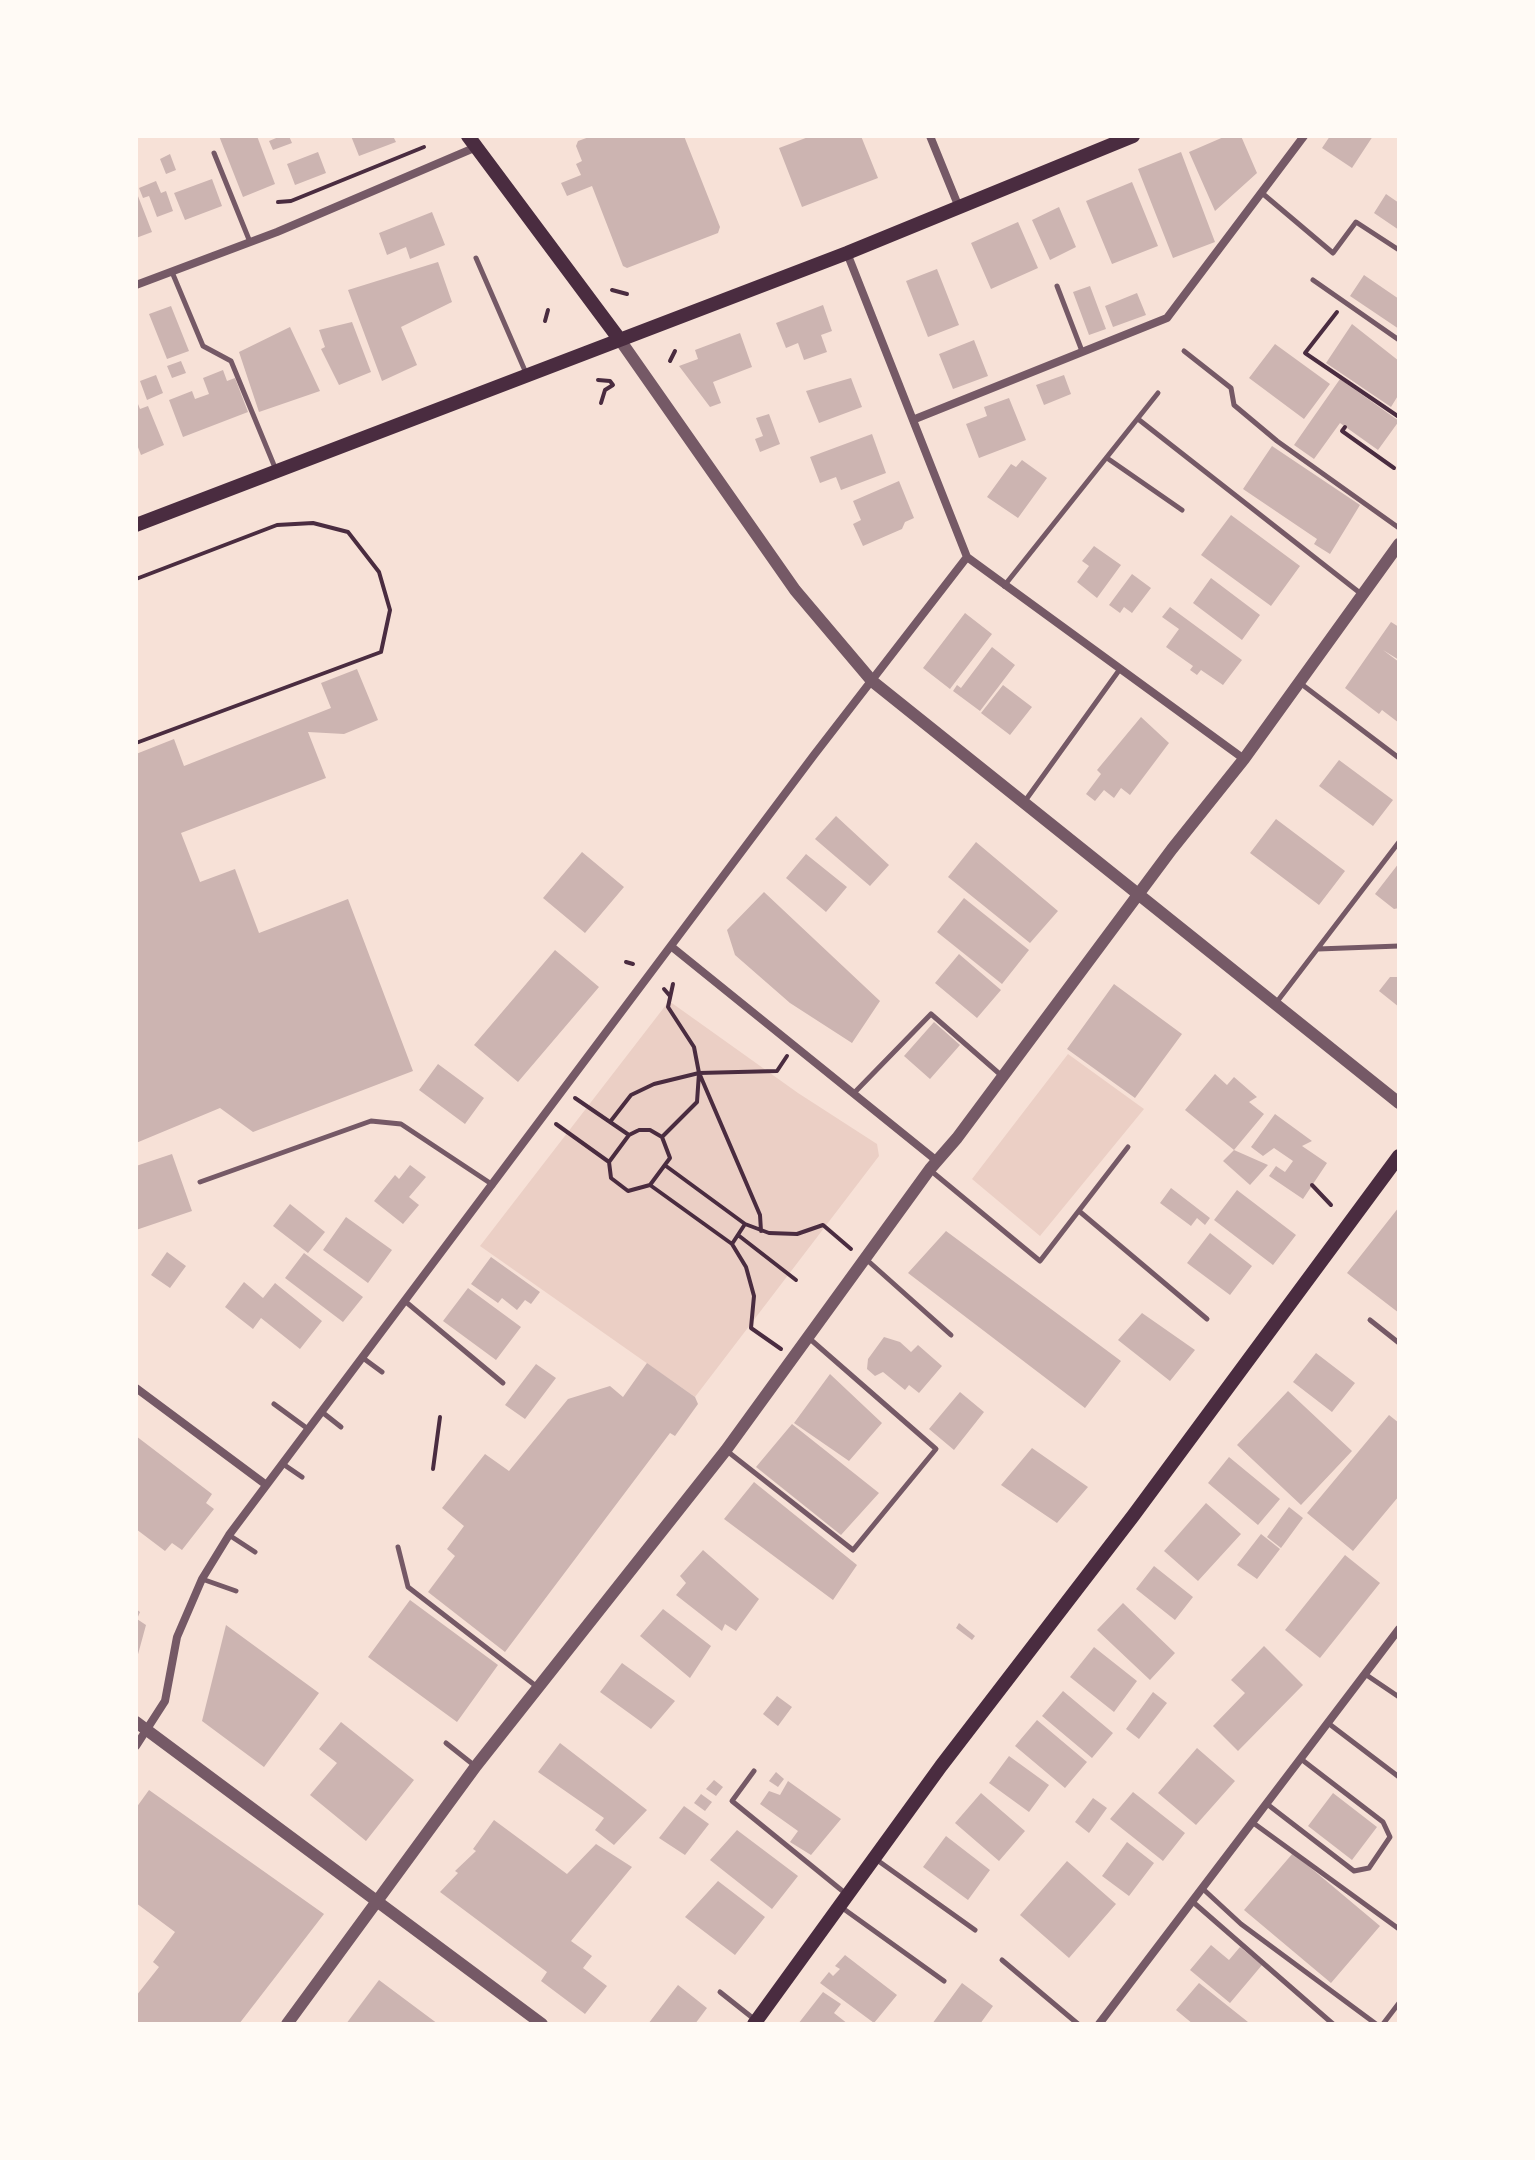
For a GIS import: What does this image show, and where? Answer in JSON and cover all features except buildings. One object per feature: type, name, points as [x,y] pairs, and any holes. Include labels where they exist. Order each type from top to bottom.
[{"type":"main road","points":[[136,525],[847,253],[1133,136]]},
{"type":"main road","points":[[471,142],[620,340]]},
{"type":"main road","points":[[755,2022],[941,1766],[1133,1516],[1399,1156]]},
{"type":"street","points":[[930,136],[958,205]]},
{"type":"street","points":[[915,419],[1167,318],[1304,136]]},
{"type":"street","points":[[136,285],[250,242],[471,142]]},
{"type":"street","points":[[847,253],[967,557],[1004,587],[1244,759]]},
{"type":"street","points":[[620,340],[795,590],[872,681],[1399,1103]]},
{"type":"street","points":[[287,2024],[476,1766],[540,1689],[810,1339],[933,1165],[1244,759],[1399,544]]},
{"type":"street","points":[[136,1746],[148,1732],[165,1701],[177,1637],[202,1579],[229,1535],[967,557]]},
{"type":"street","points":[[672,947],[855,1092],[933,1165]]},
{"type":"street","points":[[136,1388],[265,1484]]},
{"type":"street","points":[[1099,2024],[1399,1629]]},
{"type":"street","points":[[136,1722],[542,2024]]},
{"type":"lane","points":[[214,153],[250,242]]},
{"type":"lane","points":[[1262,193],[1333,253],[1356,222],[1399,250]]},
{"type":"lane","points":[[476,258],[526,374]]},
{"type":"lane","points":[[171,272],[203,346],[231,361],[276,471]]},
{"type":"lane","points":[[1313,280],[1399,340]]},
{"type":"lane","points":[[1057,286],[1082,351]]},
{"type":"lane","points":[[1184,351],[1231,388],[1234,405],[1277,441],[1399,528]]},
{"type":"lane","points":[[1004,587],[1158,393]]},
{"type":"lane","points":[[1138,419],[1364,596]]},
{"type":"lane","points":[[1107,458],[1182,510]]},
{"type":"lane","points":[[1024,802],[1120,669]]},
{"type":"lane","points":[[1299,682],[1399,758]]},
{"type":"lane","points":[[1276,1003],[1399,842]]},
{"type":"lane","points":[[1317,949],[1399,946]]},
{"type":"lane","points":[[855,1092],[931,1014],[1003,1077]]},
{"type":"lane","points":[[200,1182],[371,1121],[401,1124],[493,1185]]},
{"type":"lane","points":[[933,1165],[1040,1261],[1128,1147]]},
{"type":"lane","points":[[1079,1211],[1207,1319]]},
{"type":"lane","points":[[866,1260],[951,1335]]},
{"type":"lane","points":[[406,1302],[503,1383]]},
{"type":"lane","points":[[1370,1320],[1399,1343]]},
{"type":"lane","points":[[726,1450],[853,1550],[936,1449],[810,1339]]},
{"type":"lane","points":[[363,1358],[382,1372]]},
{"type":"lane","points":[[274,1404],[309,1430]]},
{"type":"lane","points":[[322,1412],[341,1427]]},
{"type":"lane","points":[[282,1463],[302,1477]]},
{"type":"lane","points":[[229,1535],[255,1552]]},
{"type":"lane","points":[[398,1547],[408,1587],[540,1689]]},
{"type":"lane","points":[[202,1579],[236,1591]]},
{"type":"lane","points":[[1365,1674],[1399,1697]]},
{"type":"lane","points":[[1328,1723],[1399,1777]]},
{"type":"lane","points":[[446,1743],[476,1766]]},
{"type":"lane","points":[[1267,1804],[1354,1871],[1369,1868],[1390,1837],[1383,1822],[1301,1759]]},
{"type":"lane","points":[[754,1771],[732,1801],[845,1901],[944,1981]]},
{"type":"lane","points":[[1252,1822],[1399,1929]]},
{"type":"lane","points":[[876,1859],[975,1930]]},
{"type":"lane","points":[[1202,1888],[1252,1932],[1376,2024]]},
{"type":"lane","points":[[1192,1901],[1333,2024]]},
{"type":"lane","points":[[1002,1960],[1078,2024]]},
{"type":"lane","points":[[720,1992],[755,2022]]},
{"type":"lane","points":[[1383,2024],[1399,2003]]},
{"type":"path","points":[[278,202],[291,201],[424,147]]},
{"type":"path","points":[[612,290],[627,294]]},
{"type":"path","points":[[545,321],[548,310]]},
{"type":"path","points":[[1348,319],[1337,312],[1305,353],[1399,417]]},
{"type":"path","points":[[670,361],[675,351]]},
{"type":"path","points":[[598,380],[610,381],[613,385],[605,390],[601,403]]},
{"type":"path","points":[[1345,427],[1342,431],[1394,468]]},
{"type":"path","points":[[136,579],[277,525],[313,523],[348,532],[379,572],[390,610],[381,652],[136,743]]},
{"type":"path","points":[[626,962],[633,964]]},
{"type":"path","points":[[673,984],[668,1007],[694,1047],[699,1073],[760,1215],[761,1231]]},
{"type":"path","points":[[664,989],[670,996]]},
{"type":"path","points":[[610,1122],[631,1095],[654,1084],[699,1073],[777,1071],[795,1044]]},
{"type":"path","points":[[662,1137],[697,1102],[699,1073]]},
{"type":"path","points":[[563,1090],[629,1135]]},
{"type":"path","points":[[544,1116],[609,1162]]},
{"type":"path","points":[[650,1130],[662,1137],[670,1158],[650,1185],[628,1191],[611,1178],[609,1162],[629,1135],[650,1130]]},
{"type":"path","points":[[666,1166],[745,1224],[761,1231],[797,1234],[823,1225],[866,1260]]},
{"type":"path","points":[[650,1185],[732,1244],[746,1267],[754,1296],[751,1328],[794,1358]]},
{"type":"path","points":[[1312,1185],[1331,1205]]},
{"type":"path","points":[[732,1244],[745,1224]]},
{"type":"path","points":[[738,1235],[796,1280]]},
{"type":"path","points":[[433,1469],[440,1417]]},
{"type":"shaded area","points":[[669,1001],[798,1093],[877,1144],[879,1156],[695,1397],[480,1246]]},
{"type":"shaded area","points":[[1068,1054],[1144,1109],[1040,1236],[972,1179]]}]
